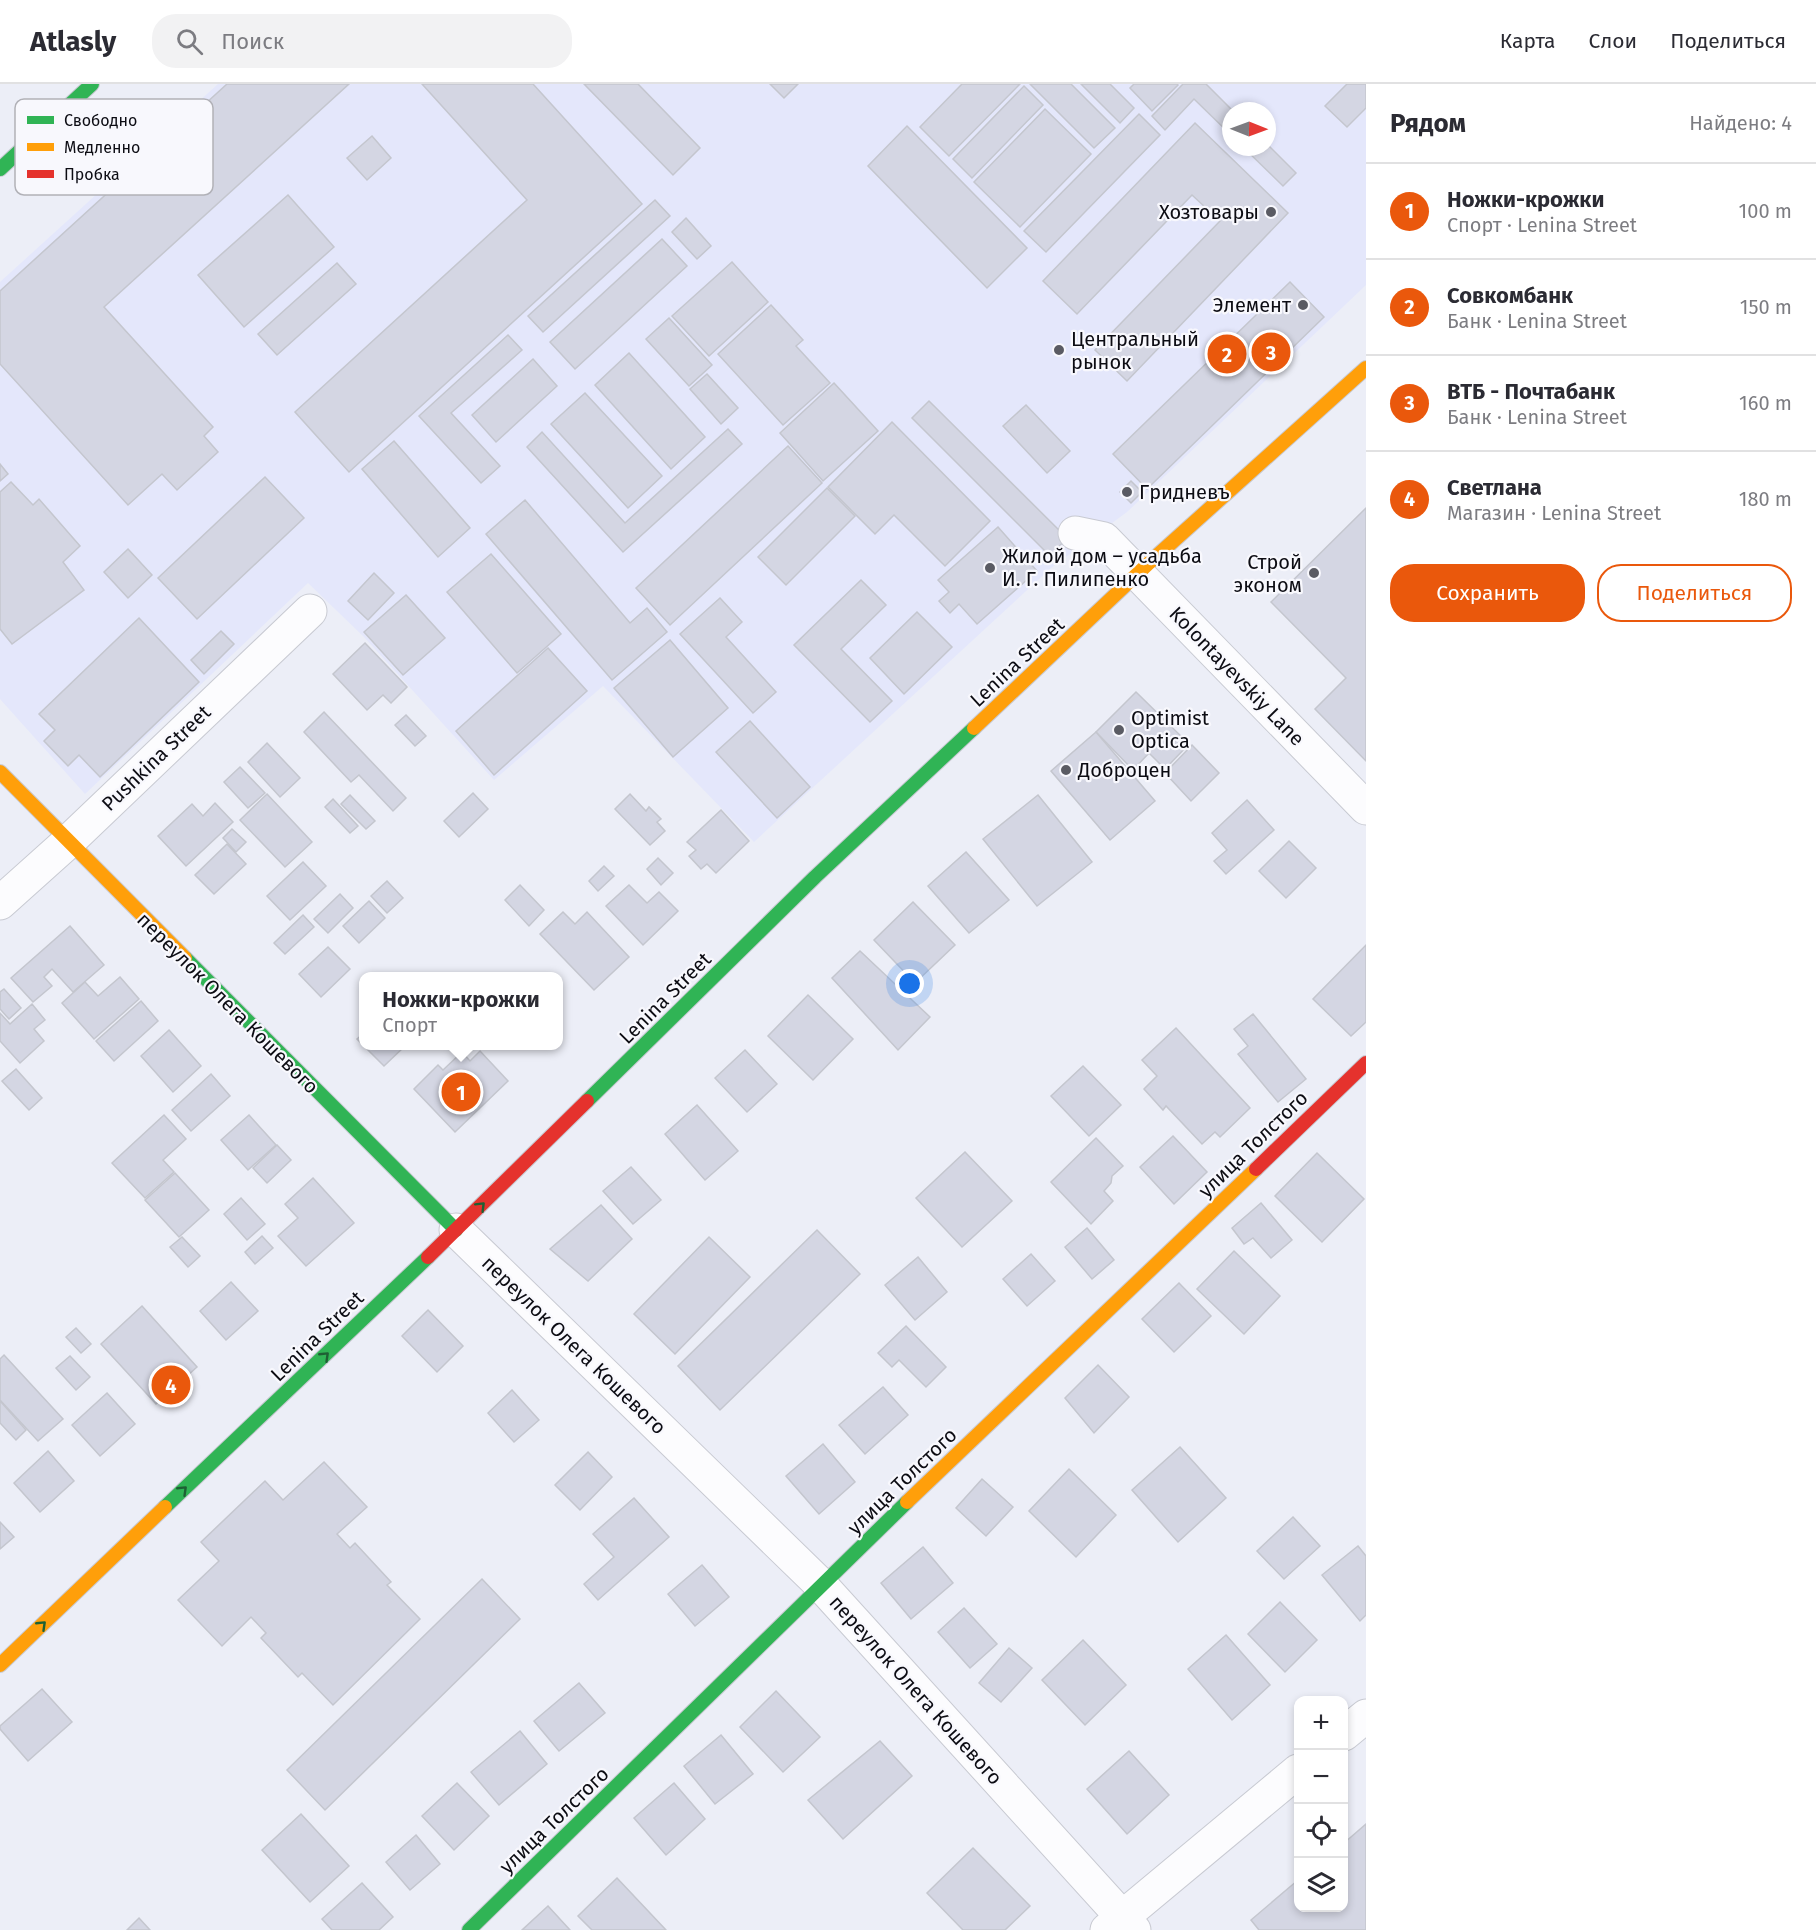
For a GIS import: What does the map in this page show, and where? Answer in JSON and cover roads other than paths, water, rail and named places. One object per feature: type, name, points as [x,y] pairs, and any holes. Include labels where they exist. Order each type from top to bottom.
[{"type":"street","points":[[76,99],[92,84]]},
{"type":"street","points":[[0,169],[15,155]]},
{"type":"street","name":"Lenina Street","points":[[0,1665],[456,1230],[815,877],[1139,574],[1366,368]]},
{"type":"street","name":"Kolontayevskiy Lane","points":[[1075,533],[1104,539],[1366,808]]},
{"type":"street","name":"Pushkina Street","points":[[0,903],[68,842],[310,611]]},
{"type":"street","name":"переулок Олега Кошевого","points":[[0,772],[456,1230],[821,1586],[1121,1926]]},
{"type":"street","name":"улица Толстого","points":[[469,1930],[821,1586],[1366,1063]]},
{"type":"street","points":[[1348,1731],[1366,1716]]},
{"type":"street","points":[[1121,1926],[1294,1775]]},
{"type":"place","name":"Хозтовары","points":[[1271,212]]},
{"type":"place","name":"Элемент","points":[[1303,305]]},
{"type":"place","name":"Центральный рынок","points":[[1059,350]]},
{"type":"place","name":"ВТБ - Почтабанк","points":[[1271,352]]},
{"type":"place","name":"Совкомбанк","points":[[1227,354]]},
{"type":"place","name":"Гридневъ","points":[[1127,492]]},
{"type":"place","name":"Жилой дом – усадьба И. Г. Пилипенко","points":[[990,568]]},
{"type":"place","name":"Строй эконом","points":[[1314,573]]},
{"type":"place","name":"Optimist Optica","points":[[1119,730]]},
{"type":"place","name":"Доброцен","points":[[1066,770]]},
{"type":"place","name":"Ножки-крожки","points":[[461,1092]]},
{"type":"place","name":"Светлана","points":[[171,1385]]}]
